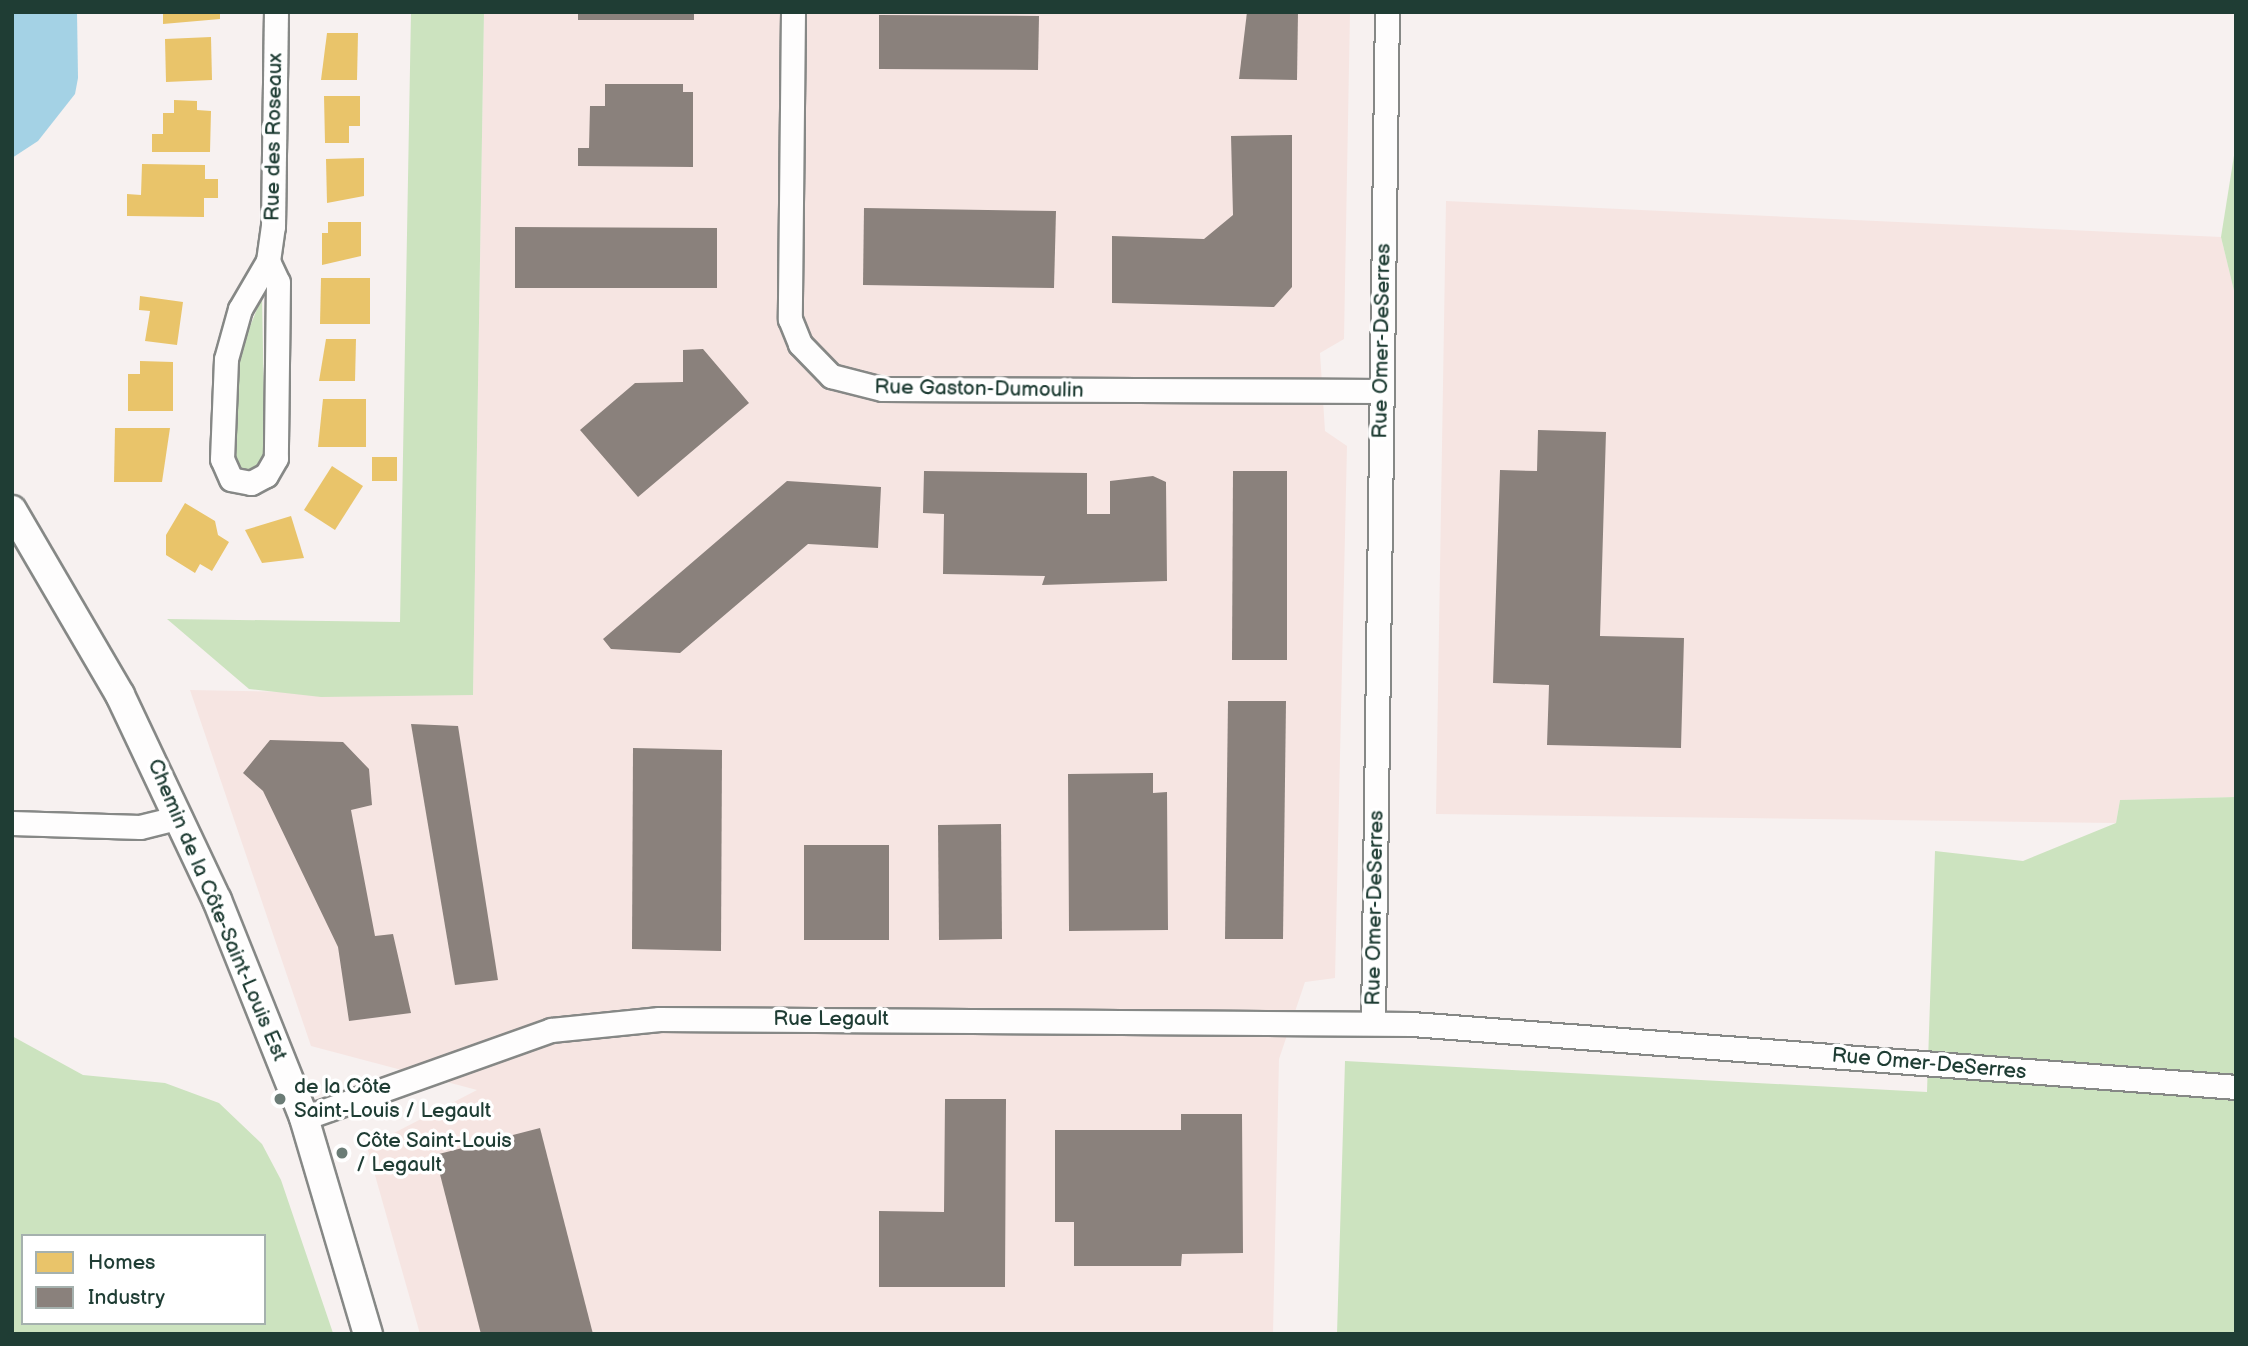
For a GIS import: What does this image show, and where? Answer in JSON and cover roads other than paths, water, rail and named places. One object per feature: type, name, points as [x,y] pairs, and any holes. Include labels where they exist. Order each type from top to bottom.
[{"type":"street","name":"Rue des Roseaux","points":[[268,261],[240,309],[226,359],[222,459],[231,479],[251,483],[266,475],[276,458],[278,282],[268,261],[276,12]]},
{"type":"street","name":"Rue Gaston-Dumoulin","points":[[793,12],[790,319],[800,344],[831,376],[882,389],[1382,391]]},
{"type":"street","name":"Rue Omer-DeSerres","points":[[1387,12],[1373,1023],[2236,1087]]},
{"type":"street","name":"Chemin de la Côte-Saint-Louis Est","points":[[12,510],[107,670],[180,817],[304,1118],[368,1334]]},
{"type":"street","points":[[12,824],[140,827],[180,817]]},
{"type":"street","name":"Rue Legault","points":[[304,1118],[513,1042],[592,1022],[1373,1023]]},
{"type":"water","points":[[12,12],[77,12],[78,78],[75,94],[38,141],[12,158]]},
{"type":"place","name":"de la Côte Saint-Louis / Legault","points":[[280,1099]]},
{"type":"place","name":"Côte Saint-Louis / Legault","points":[[342,1153]]}]
